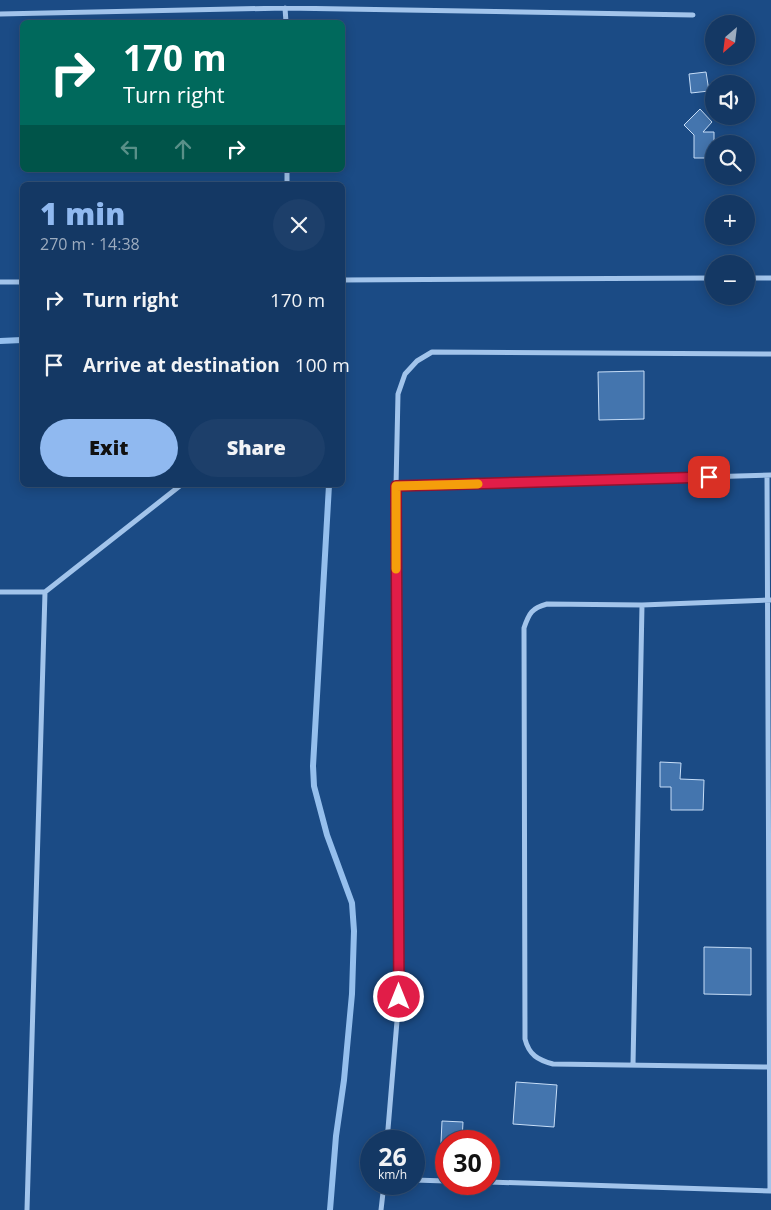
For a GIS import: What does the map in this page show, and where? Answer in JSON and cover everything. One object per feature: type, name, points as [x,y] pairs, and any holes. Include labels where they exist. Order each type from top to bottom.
[{"type":"street","points":[[285,8],[286,20]]},
{"type":"street","points":[[0,14],[285,8],[693,15]]},
{"type":"street","points":[[345,280],[705,278]]},
{"type":"street","points":[[755,278],[771,278]]},
{"type":"street","points":[[0,282],[20,282]]},
{"type":"street","points":[[389,1130],[399,997],[396,486],[398,394],[405,374],[417,361],[432,352],[771,354]]},
{"type":"street","points":[[396,486],[769,476],[770,1191],[500,1182]]},
{"type":"street","points":[[0,592],[45,592],[177,487]]},
{"type":"street","points":[[27,1210],[45,592]]},
{"type":"street","points":[[770,600],[642,605],[547,604],[536,607],[531,612],[524,628],[524,1039],[527,1047],[539,1060],[553,1064],[770,1067]]},
{"type":"street","points":[[633,1065],[642,605]]},
{"type":"street","points":[[381,1210],[383,1195]]},
{"type":"building","points":[[706,72],[705,91],[691,93],[689,74]]},
{"type":"building","points":[[700,109],[705,114],[705,125],[709,125],[703,132],[714,132],[714,135],[705,135],[705,158],[694,158],[694,135],[684,125]]},
{"type":"building","points":[[644,371],[644,419],[599,420],[598,372]]},
{"type":"building","points":[[660,762],[681,763],[680,779],[704,780],[703,810],[671,810],[671,787],[660,787]]},
{"type":"building","points":[[704,947],[751,948],[751,995],[704,994]]},
{"type":"building","points":[[516,1082],[557,1085],[554,1127],[513,1124]]},
{"type":"building","points":[[442,1121],[463,1122],[463,1130],[442,1130]]},
{"type":"waterway","points":[[0,341],[20,340]]},
{"type":"waterway","points":[[329,487],[313,766],[314,786],[327,835],[352,903],[354,931],[352,994],[344,1080],[336,1136],[330,1210]]},
{"type":"slow traffic","points":[[396,569],[396,486],[478,484]]},
{"type":"route","points":[[399,997],[396,486],[709,477]]}]
